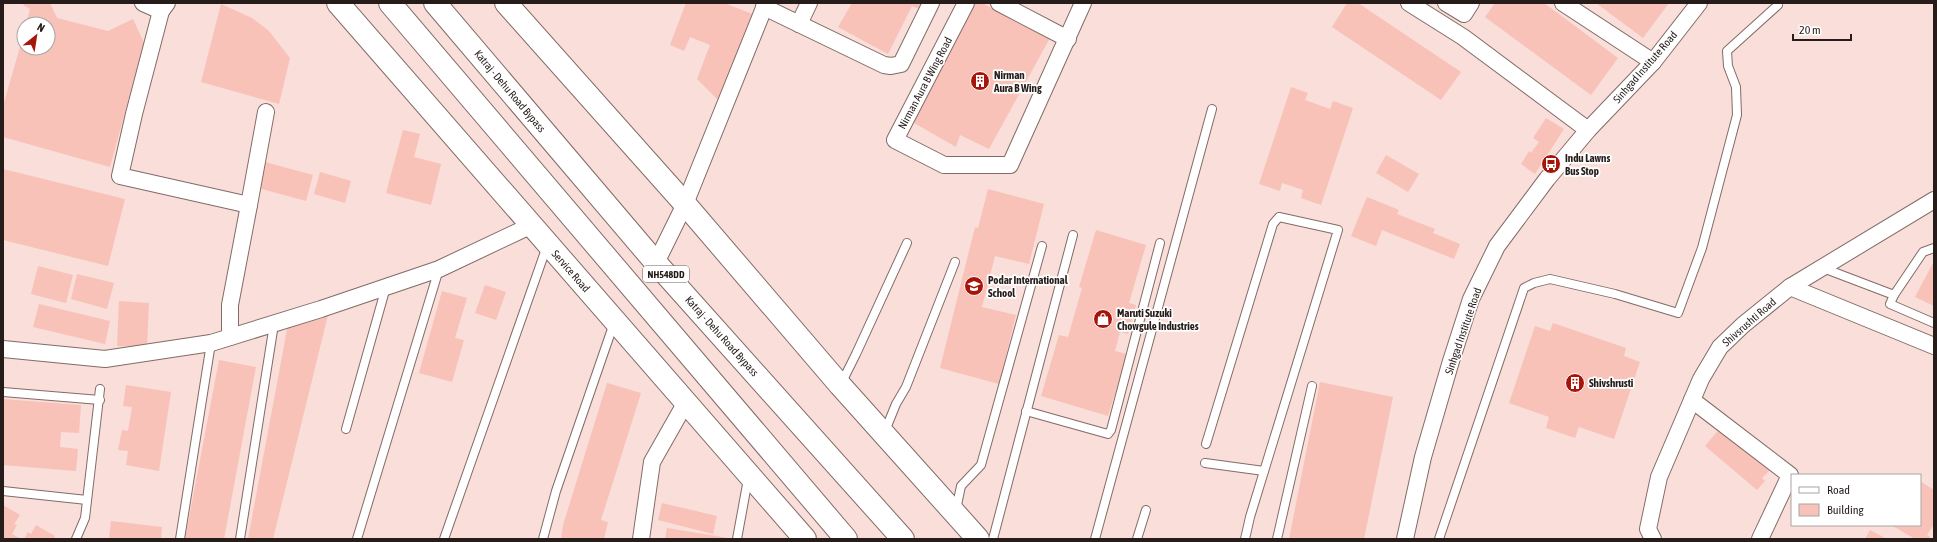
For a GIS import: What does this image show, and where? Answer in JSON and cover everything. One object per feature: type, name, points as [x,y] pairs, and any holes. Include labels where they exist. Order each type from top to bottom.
[{"type":"main road","name":"Service Road","points":[[338,3],[805,539]]},
{"type":"main road","name":"NH548DD","points":[[390,3],[846,539]]},
{"type":"main road","name":"Katraj - Dehu Road Bypass","points":[[435,3],[656,263],[903,539]]},
{"type":"main road","points":[[506,3],[685,204],[840,384],[978,539]]},
{"type":"street","points":[[143,3],[164,7],[134,114],[120,176],[249,205]]},
{"type":"street","points":[[799,24],[809,3]]},
{"type":"street","points":[[656,263],[685,204],[765,5],[799,24],[884,65],[891,66],[901,64],[931,3]]},
{"type":"street","name":"Nirman Aura B Wing Road","points":[[966,3],[895,140],[944,165],[1010,165],[1068,39]]},
{"type":"street","points":[[999,3],[1068,39],[1081,9]]},
{"type":"street","points":[[1409,3],[1463,37],[1588,130]]},
{"type":"street","points":[[1446,3],[1464,14],[1471,3]]},
{"type":"street","points":[[1563,3],[1653,62]]},
{"type":"street","name":"Sinhgad Institute Road","points":[[1404,539],[1423,457],[1471,299],[1497,246],[1547,179],[1588,130],[1653,62],[1700,3]]},
{"type":"street","points":[[230,337],[230,305],[266,112]]},
{"type":"street","name":"Shivsrushti Road","points":[[1652,539],[1648,529],[1659,477],[1701,379],[1720,347],[1743,325],[1790,287],[1934,200]]},
{"type":"street","points":[[3,349],[105,359],[211,343],[274,324],[439,269],[532,225]]},
{"type":"street","points":[[1790,287],[1934,346]]},
{"type":"street","points":[[1692,400],[1790,475],[1760,539]]},
{"type":"street","points":[[641,539],[652,462],[686,402]]},
{"type":"lane","points":[[1439,539],[1524,288],[1534,283],[1550,279],[1615,294],[1678,313],[1702,248],[1737,115],[1736,87],[1728,66],[1727,51],[1778,5]]},
{"type":"lane","points":[[1096,539],[1212,109]]},
{"type":"lane","points":[[1206,444],[1273,224],[1279,217],[1338,230],[1250,517],[1245,539]]},
{"type":"lane","points":[[993,539],[1074,235]]},
{"type":"lane","points":[[840,384],[856,354],[907,243]]},
{"type":"lane","points":[[1026,411],[1108,434],[1111,430],[1160,243]]},
{"type":"lane","points":[[444,539],[548,244]]},
{"type":"lane","points":[[955,513],[961,486],[981,465],[1042,246]]},
{"type":"lane","points":[[1934,248],[1923,252],[1894,295],[1890,304],[1934,323]]},
{"type":"lane","points":[[884,434],[896,404],[906,387],[955,262]]},
{"type":"lane","points":[[1822,268],[1894,295]]},
{"type":"lane","points":[[357,539],[439,269]]},
{"type":"lane","points":[[346,429],[386,287]]},
{"type":"lane","points":[[543,539],[556,491],[615,321]]},
{"type":"lane","points":[[240,539],[274,324]]},
{"type":"lane","points":[[180,539],[211,343]]},
{"type":"lane","points":[[1277,539],[1312,386]]},
{"type":"lane","points":[[76,539],[85,518],[100,390]]},
{"type":"lane","points":[[3,392],[100,400]]},
{"type":"lane","points":[[1205,463],[1264,471]]},
{"type":"lane","points":[[737,539],[749,474]]},
{"type":"lane","points":[[3,491],[87,500]]},
{"type":"lane","points":[[1137,539],[1146,510]]},
{"type":"building","points":[[26,3],[50,3],[57,18],[108,31],[133,19],[144,43],[110,167],[3,137],[3,106],[17,56],[56,56],[56,16],[28,16],[30,9],[23,5]]},
{"type":"building","points":[[686,3],[724,3],[755,15],[721,103],[697,79],[710,45],[690,37],[684,51],[670,45]]},
{"type":"building","points":[[852,3],[925,3],[922,10],[912,6],[888,54],[838,27]]},
{"type":"building","name":"Nirman Aura B Wing","points":[[972,3],[982,3],[1050,38],[989,149],[960,135],[956,147],[914,123]]},
{"type":"building","points":[[1347,3],[1358,3],[1461,72],[1441,100],[1332,27]]},
{"type":"building","points":[[1495,3],[1544,3],[1618,58],[1591,95],[1485,17]]},
{"type":"building","points":[[1596,3],[1669,3],[1643,38]]},
{"type":"building","points":[[221,4],[252,18],[268,30],[290,58],[279,104],[201,82]]},
{"type":"building","points":[[1291,87],[1308,93],[1305,100],[1330,109],[1333,101],[1353,108],[1321,205],[1301,198],[1303,190],[1282,183],[1280,191],[1259,184]]},
{"type":"building","points":[[1546,118],[1564,129],[1535,174],[1521,164],[1529,151],[1531,153],[1539,142],[1533,138]]},
{"type":"building","points":[[403,130],[420,134],[414,157],[441,164],[431,205],[386,193]]},
{"type":"building","points":[[1386,155],[1419,174],[1408,192],[1376,173]]},
{"type":"building","points":[[265,162],[313,175],[306,201],[258,188]]},
{"type":"building","points":[[3,169],[125,199],[108,266],[3,240]]},
{"type":"building","points":[[320,172],[351,181],[345,203],[314,194]]},
{"type":"building","name":"Podar International School","points":[[988,189],[1044,204],[1029,264],[995,256],[982,307],[1016,315],[999,384],[940,368],[975,227],[978,228]]},
{"type":"building","points":[[1367,197],[1399,210],[1397,214],[1435,229],[1433,233],[1460,244],[1454,259],[1382,230],[1376,246],[1351,236]]},
{"type":"building","name":"Maruti Suzuki Chowgule Industries","points":[[1096,230],[1146,245],[1129,303],[1136,305],[1128,334],[1120,332],[1115,351],[1127,354],[1108,416],[1041,396],[1059,335],[1068,337],[1082,288],[1079,287]]},
{"type":"building","points":[[1934,261],[1934,306],[1915,297]]},
{"type":"building","points":[[38,266],[73,275],[66,303],[31,294]]},
{"type":"building","points":[[77,274],[114,283],[107,309],[71,299]]},
{"type":"building","points":[[485,285],[506,292],[496,320],[475,313]]},
{"type":"building","points":[[442,291],[467,298],[455,338],[464,340],[452,382],[419,373]]},
{"type":"building","points":[[119,301],[149,303],[147,347],[117,346]]},
{"type":"building","points":[[39,304],[110,321],[105,344],[33,327]]},
{"type":"building","points":[[329,311],[273,539],[248,539],[288,324]]},
{"type":"building","name":"Shivshrusti","points":[[1553,323],[1626,348],[1624,356],[1640,362],[1614,439],[1579,427],[1575,438],[1546,428],[1549,417],[1509,403],[1535,326],[1550,331]]},
{"type":"building","points":[[219,360],[256,367],[224,539],[185,539]]},
{"type":"building","points":[[1320,382],[1393,397],[1364,539],[1289,539]]},
{"type":"building","points":[[607,383],[641,393],[601,520],[608,522],[604,539],[561,539],[563,525]]},
{"type":"building","points":[[126,385],[171,392],[159,471],[126,465],[128,451],[118,450],[122,430],[128,431],[132,407],[123,406]]},
{"type":"building","points":[[3,399],[81,405],[79,433],[61,432],[60,447],[78,449],[76,471],[3,465]]},
{"type":"building","points":[[1722,426],[1772,468],[1762,478],[1765,481],[1757,490],[1705,446]]},
{"type":"building","points":[[1921,482],[1934,490],[1934,524],[1927,535],[1930,537],[1928,539],[1915,539],[1893,526],[1921,526]]},
{"type":"building","points":[[662,503],[717,516],[713,534],[658,520]]},
{"type":"building","points":[[3,505],[20,515],[14,524],[17,525],[12,534],[21,539],[3,539]]},
{"type":"building","points":[[111,521],[162,527],[161,539],[109,539]]},
{"type":"building","points":[[36,525],[55,536],[54,539],[24,539],[28,532],[31,534]]},
{"type":"building","points":[[667,528],[728,538],[728,539],[665,539]]},
{"type":"building","points":[[1870,530],[1887,539],[1865,539]]},
{"type":"place","name":"Nirman Aura B Wing","points":[[980,81]]},
{"type":"place","name":"Indu Lawns Bus Stop","points":[[1551,164]]},
{"type":"place","name":"Podar International School","points":[[974,286]]},
{"type":"place","name":"Maruti Suzuki Chowgule Industries","points":[[1103,319]]},
{"type":"place","name":"Shivshrusti","points":[[1575,383]]}]
